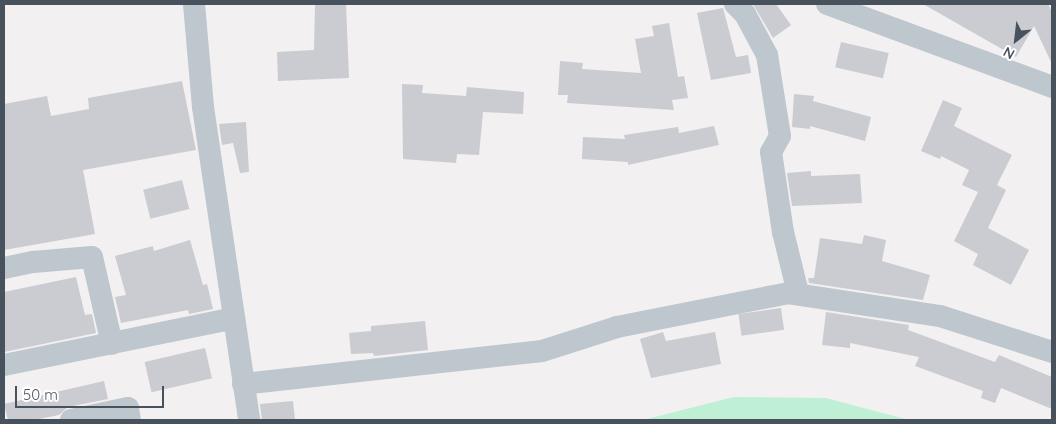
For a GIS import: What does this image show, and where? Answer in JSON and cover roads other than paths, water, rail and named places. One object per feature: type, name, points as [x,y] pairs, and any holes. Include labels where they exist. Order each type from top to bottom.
[{"type":"street","points":[[194,4],[203,107],[249,420]]},
{"type":"street","points":[[735,4],[745,14],[767,55],[780,136],[771,152],[783,232],[798,293]]},
{"type":"street","points":[[827,4],[1052,87]]},
{"type":"street","points":[[4,268],[33,262],[92,257],[112,344]]},
{"type":"street","points":[[243,384],[542,351],[617,327],[798,293],[940,316],[1052,352]]},
{"type":"street","points":[[4,365],[234,318]]},
{"type":"street","points":[[71,420],[128,408],[130,420]]}]
